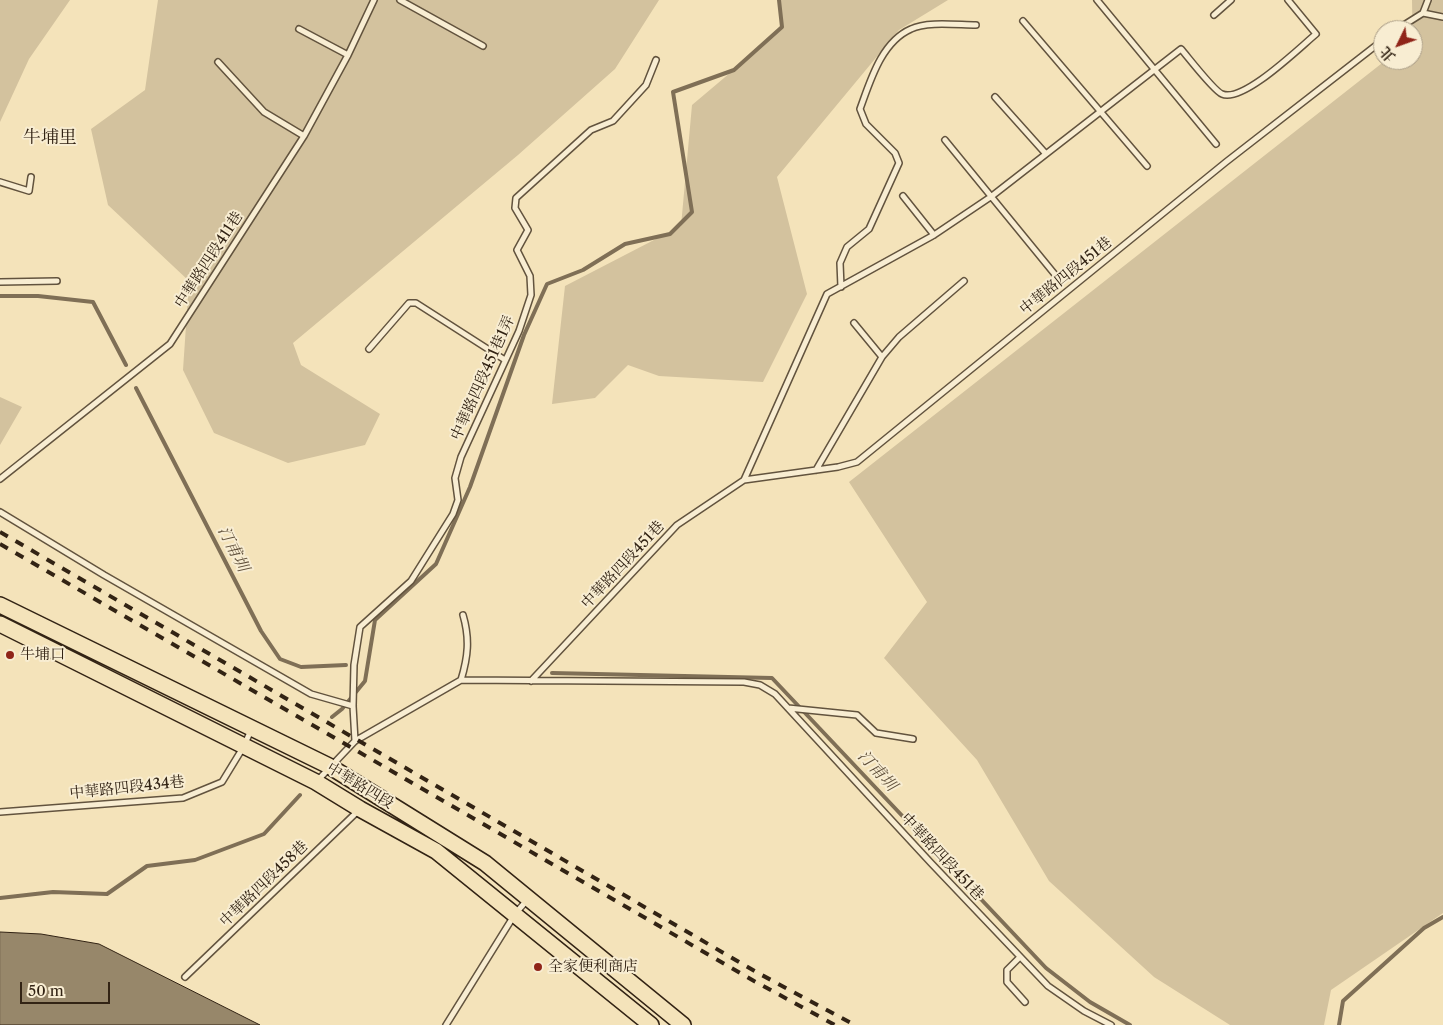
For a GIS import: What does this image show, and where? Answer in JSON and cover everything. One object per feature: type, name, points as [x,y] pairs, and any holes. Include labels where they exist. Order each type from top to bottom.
[{"type":"main road","name":"中華路四段","points":[[0,605],[329,766],[485,863],[683,1025]]},
{"type":"main road","name":"中華路四段","points":[[0,624],[316,782],[436,851],[651,1025]]},
{"type":"lane","name":"中華路四段411巷","points":[[0,479],[170,344],[304,136],[348,55],[374,0]]},
{"type":"lane","points":[[400,0],[483,46]]},
{"type":"lane","points":[[1097,0],[1216,144]]},
{"type":"lane","points":[[1214,15],[1231,0]]},
{"type":"lane","points":[[744,480],[827,294],[934,235],[992,196],[1100,110],[1181,49],[1220,94],[1233,96],[1248,90],[1316,34],[1288,0]]},
{"type":"lane","points":[[1412,20],[1424,13],[1428,0]]},
{"type":"lane","points":[[1424,13],[1443,17]]},
{"type":"lane","points":[[1023,21],[1147,166]]},
{"type":"lane","points":[[841,287],[840,263],[847,247],[872,223],[899,163],[895,153],[866,124],[860,109],[875,69],[891,44],[911,28],[941,24],[976,25]]},
{"type":"lane","points":[[299,28],[348,55]]},
{"type":"lane","name":"中華路四段451巷","points":[[531,681],[678,525],[744,480],[857,462],[1226,162],[1373,48]]},
{"type":"lane","name":"中華路四段451巷1弄","points":[[355,741],[353,688],[355,647],[360,627],[410,581],[453,514],[458,500],[455,478],[462,457],[519,331],[531,295],[530,276],[517,250],[528,230],[516,208],[516,198],[591,130],[613,121],[646,85],[656,60]]},
{"type":"lane","points":[[218,62],[264,112],[304,136]]},
{"type":"lane","points":[[995,97],[1046,154]]},
{"type":"lane","name":"中華路四段451巷","points":[[945,140],[1058,277]]},
{"type":"lane","points":[[0,182],[29,190],[31,177]]},
{"type":"lane","points":[[903,196],[934,235]]},
{"type":"lane","points":[[0,282],[57,281]]},
{"type":"lane","points":[[816,470],[882,357],[899,337],[964,281]]},
{"type":"lane","points":[[369,350],[409,303],[416,303],[505,360]]},
{"type":"lane","points":[[854,323],[882,357]]},
{"type":"lane","points":[[0,512],[104,575],[311,694],[353,706]]},
{"type":"lane","points":[[316,782],[329,766],[355,741],[462,680],[468,657],[468,632],[463,615]]},
{"type":"lane","name":"中華路四段451巷","points":[[462,680],[744,682],[760,685],[775,694],[1048,986],[1084,1011],[1111,1025]]},
{"type":"lane","points":[[788,708],[857,715],[876,734],[913,739]]},
{"type":"lane","name":"中華路四段434巷","points":[[0,812],[183,798],[222,782],[244,746],[252,727]]},
{"type":"lane","name":"中華路四段458巷","points":[[185,977],[360,809]]},
{"type":"lane","points":[[446,1025],[515,914],[528,898]]},
{"type":"lane","points":[[1020,958],[1008,970],[1007,982],[1025,1002]]},
{"type":"shaded area","points":[[0,0],[70,0],[29,59],[0,122]]},
{"type":"shaded area","points":[[158,0],[659,0],[615,69],[518,155],[293,343],[301,365],[380,414],[365,445],[288,463],[214,433],[183,370],[189,281],[108,205],[91,129],[145,90]]},
{"type":"shaded area","points":[[779,0],[948,0],[899,30],[777,177],[807,294],[763,382],[659,376],[628,365],[595,398],[552,404],[565,286],[681,226],[692,105],[782,29]]},
{"type":"shaded area","points":[[1412,0],[1443,0],[1443,913],[1331,990],[1324,1025],[1230,1025],[1154,977],[1049,881],[977,760],[884,658],[927,602],[849,482],[1373,70],[1423,70],[1423,20],[1412,20]]},
{"type":"shaded area","points":[[0,397],[22,407],[0,445]]},
{"type":"building","points":[[0,932],[41,934],[99,944],[260,1025],[0,1025]]},
{"type":"waterway","points":[[332,717],[342,709],[365,681],[375,620],[436,564],[470,487],[524,335],[547,284],[583,270],[625,244],[670,234],[692,212],[673,92],[734,70],[782,27],[779,0]]},
{"type":"waterway","name":"汀甫圳","points":[[0,296],[38,296],[93,302],[126,365]]},
{"type":"waterway","name":"汀甫圳","points":[[136,388],[261,631],[280,659],[301,667],[346,665]]},
{"type":"waterway","name":"汀甫圳","points":[[552,673],[772,678],[1046,968],[1090,1002],[1130,1025]]},
{"type":"waterway","points":[[0,898],[53,892],[107,894],[147,866],[195,860],[264,834],[300,795]]},
{"type":"waterway","points":[[1339,1025],[1343,1001],[1424,928],[1443,917]]},
{"type":"railway","points":[[0,532],[758,973],[855,1025]]},
{"type":"railway","points":[[0,544],[754,981],[835,1025]]},
{"type":"place","name":"牛埔口","points":[[10,655]]},
{"type":"place","name":"全家便利商店","points":[[538,967]]},
{"type":"district","name":"牛埔里","points":[[50,138]]}]
